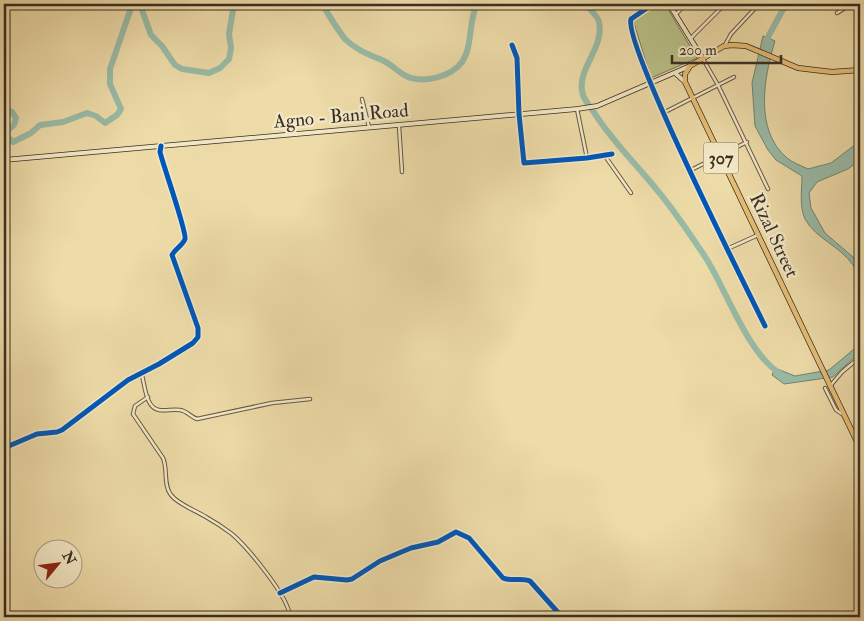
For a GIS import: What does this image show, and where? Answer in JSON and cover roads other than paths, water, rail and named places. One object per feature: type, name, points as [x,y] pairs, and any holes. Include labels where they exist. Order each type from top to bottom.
[{"type":"main road","points":[[669,4],[702,59]]},
{"type":"main road","points":[[685,82],[685,74],[690,66],[724,46],[740,45],[798,68],[832,72],[860,70]]},
{"type":"main road","name":"Agno - Bani Road","points":[[4,160],[597,106],[690,66]]},
{"type":"main road","points":[[675,72],[685,82]]},
{"type":"main road","name":"Rizal Street","points":[[685,82],[759,234],[828,386]]},
{"type":"main road","name":"307","points":[[828,386],[860,448]]},
{"type":"street","points":[[653,4],[633,17],[630,24],[637,51],[663,113],[765,326]]},
{"type":"street","points":[[676,14],[686,4]]},
{"type":"street","points":[[691,39],[725,4]]},
{"type":"street","points":[[724,46],[731,34],[759,4]]},
{"type":"street","points":[[837,13],[851,4]]},
{"type":"street","points":[[512,45],[517,58],[519,114],[524,163],[612,154]]},
{"type":"street","points":[[702,59],[747,142],[768,189]]},
{"type":"street","points":[[663,113],[734,77]]},
{"type":"street","points":[[362,99],[369,127]]},
{"type":"street","points":[[579,108],[587,158]]},
{"type":"street","points":[[399,124],[402,172]]},
{"type":"street","points":[[691,170],[747,142]]},
{"type":"street","points":[[4,448],[37,434],[62,430],[118,386],[159,364],[194,342],[199,334],[172,255],[185,237],[160,152],[162,146]]},
{"type":"street","points":[[605,156],[631,193]]},
{"type":"street","points":[[727,248],[759,234]]},
{"type":"street","points":[[828,386],[860,357]]},
{"type":"street","points":[[142,372],[150,404],[154,408],[158,410],[185,411],[198,419],[272,403],[310,399]]},
{"type":"street","points":[[148,396],[135,406],[133,414],[163,458],[167,485],[172,496],[231,534],[245,548],[280,593],[290,617]]},
{"type":"street","points":[[280,593],[314,577],[352,579],[380,561],[411,548],[438,542],[456,532],[469,538],[503,578],[507,580],[526,579],[530,581],[562,617]]},
{"type":"waterway","points":[[4,112],[5,110],[12,112],[16,118],[14,125],[8,130],[7,136],[13,142],[31,133],[40,125],[63,122],[87,113],[96,116],[105,123],[117,115],[121,109],[110,84],[110,69],[131,8],[136,5],[141,7],[151,35],[162,46],[175,65],[182,69],[209,73],[220,68],[229,59],[231,48],[229,34],[234,4]]},
{"type":"waterway","points":[[322,4],[349,43],[387,63],[400,73],[420,79],[436,78],[444,75],[451,72],[462,62],[468,49],[472,18],[477,4]]},
{"type":"waterway","points":[[586,4],[598,19],[600,32],[583,77],[582,86],[585,100],[609,134],[681,222],[704,255],[747,336],[758,352],[781,374]]},
{"type":"waterway","points":[[766,45],[769,35],[786,4]]}]
